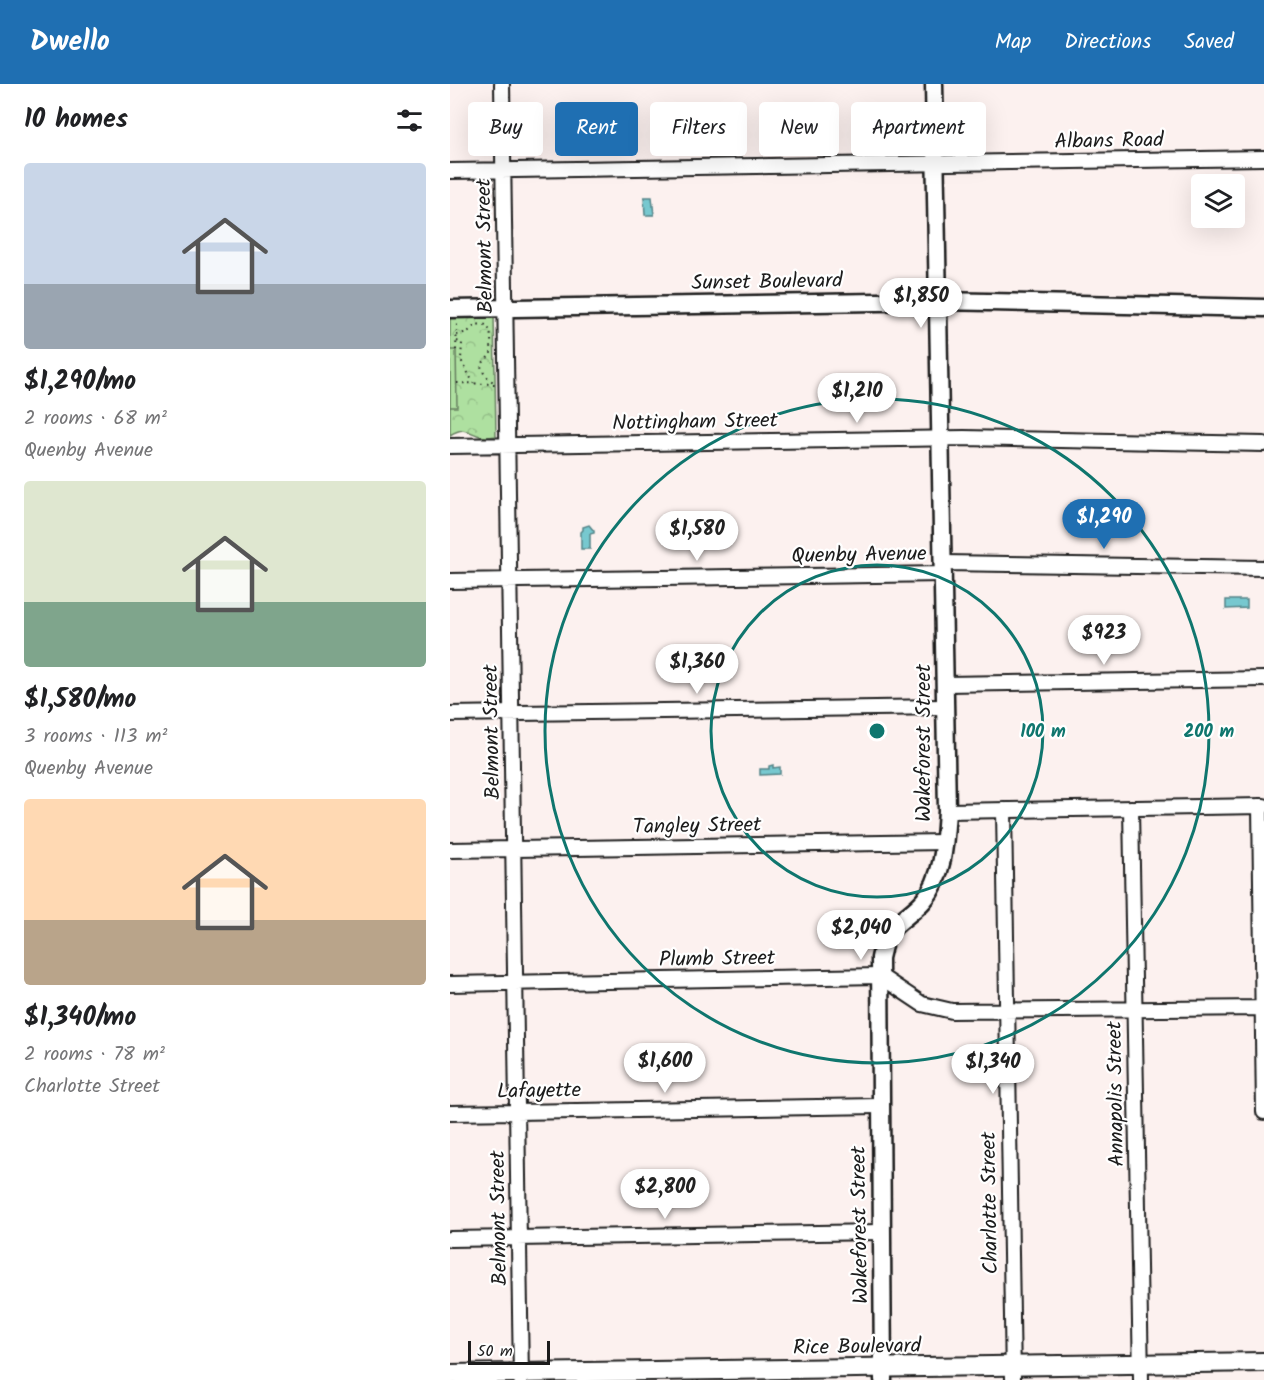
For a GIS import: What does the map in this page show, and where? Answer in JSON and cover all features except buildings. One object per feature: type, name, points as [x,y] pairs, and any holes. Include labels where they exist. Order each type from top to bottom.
[{"type":"main road","name":"Rice Boulevard","points":[[450,1374],[521,1377],[1140,1372],[1264,1362]]},
{"type":"street","name":"Belmont Street","points":[[502,84],[521,1377]]},
{"type":"street","name":"Wakeforest Street","points":[[883,1374],[880,958],[884,942],[890,932],[925,899],[937,878],[945,842],[947,811],[934,84]]},
{"type":"street","name":"Albans Road","points":[[450,171],[1264,158]]},
{"type":"street","name":"Sunset Boulevard","points":[[453,309],[938,301],[1264,308]]},
{"type":"street","name":"Nottingham Street","points":[[450,446],[941,438],[1264,444]]},
{"type":"street","name":"Quenby Avenue","points":[[450,581],[944,569],[1264,568]]},
{"type":"street","points":[[945,684],[1264,679]]},
{"type":"street","points":[[450,714],[944,707]]},
{"type":"street","points":[[947,811],[1262,806],[1264,1112]]},
{"type":"street","name":"Annapolis Street","points":[[1131,808],[1140,1372]]},
{"type":"street","name":"Charlotte Street","points":[[1004,810],[1013,1373]]},
{"type":"street","name":"Tangley Street","points":[[450,850],[945,842]]},
{"type":"street","points":[[880,976],[922,1004],[952,1011],[1263,1008]]},
{"type":"street","name":"Plumb Street","points":[[450,984],[880,976]]},
{"type":"street","name":"Lafayette","points":[[450,1113],[880,1106]]},
{"type":"street","points":[[450,1239],[881,1233]]},
{"type":"path","points":[[453,309],[457,335],[456,350]]},
{"type":"path","points":[[457,335],[482,325],[487,326],[491,332],[491,354],[482,365],[482,370],[495,384],[457,383]]},
{"type":"path","points":[[457,341],[462,343],[461,360],[474,384]]},
{"type":"green space","points":[[494,314],[496,436],[483,437],[463,430],[450,435],[450,315]]},
{"type":"green space","points":[[450,350],[456,350],[457,407],[450,407]]},
{"type":"water","points":[[644,197],[652,197],[654,215],[645,215]]},
{"type":"water","points":[[589,525],[594,531],[590,534],[590,549],[581,549],[581,532],[583,527]]},
{"type":"water","points":[[1226,600],[1247,600],[1247,608],[1226,609]]},
{"type":"water","points":[[773,765],[773,768],[780,767],[780,774],[760,775],[760,769],[769,769],[769,766]]}]
